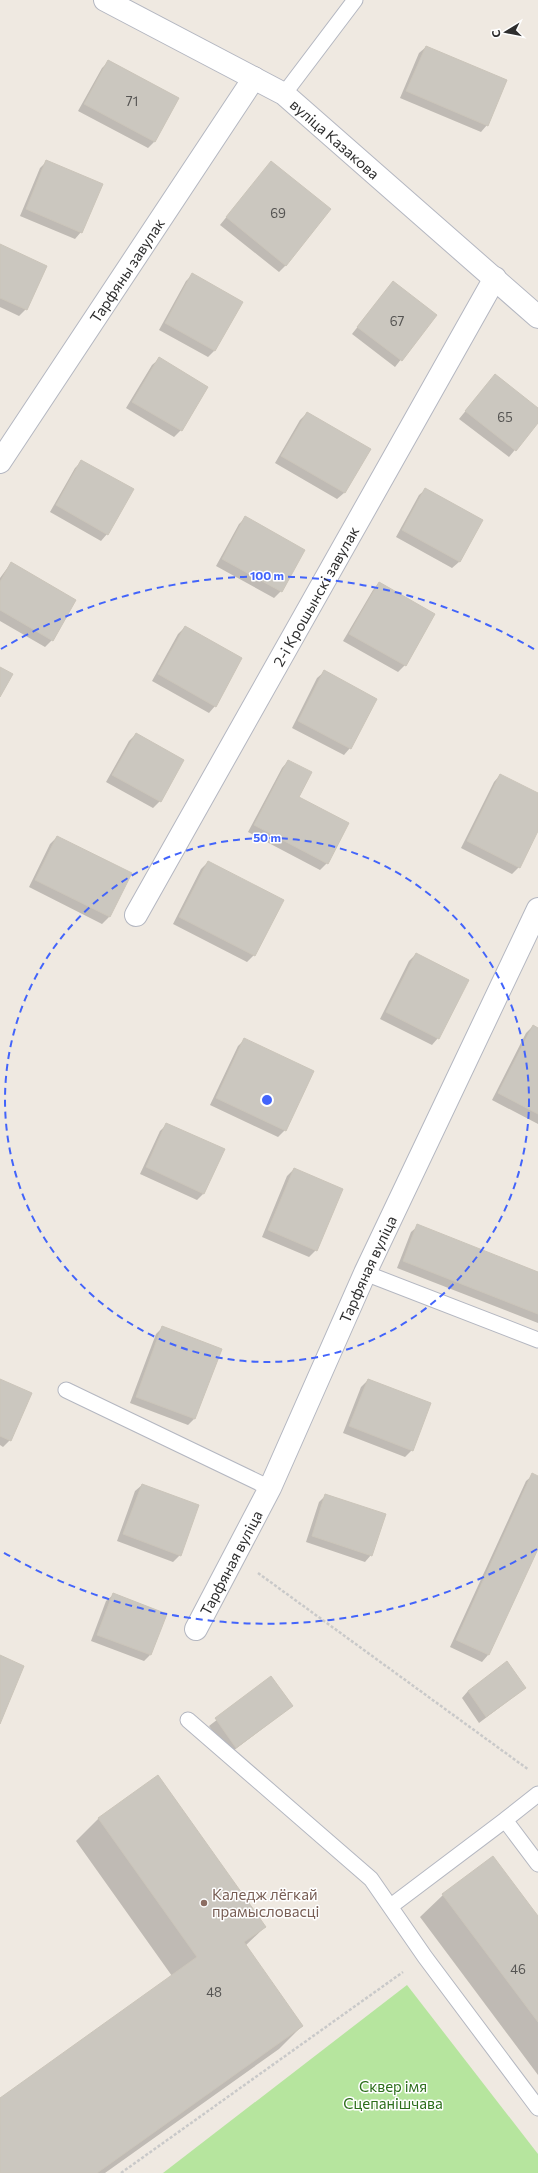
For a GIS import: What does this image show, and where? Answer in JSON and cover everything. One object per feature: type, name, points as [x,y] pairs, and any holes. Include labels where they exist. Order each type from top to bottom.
[{"type":"street","name":"вуліца Казакова","points":[[106,0],[284,94],[538,317]]},
{"type":"street","name":"Тарфяны завулак","points":[[0,462],[254,78]]},
{"type":"street","name":"2-і Крошынскі завулак","points":[[136,915],[495,278]]},
{"type":"street","name":"Тарфяная вуліца","points":[[196,1629],[270,1488],[365,1273],[538,908]]},
{"type":"lane","points":[[284,94],[355,0]]},
{"type":"lane","points":[[365,1273],[538,1340]]},
{"type":"lane","points":[[66,1390],[270,1488]]},
{"type":"lane","points":[[188,1720],[371,1879],[425,1957],[538,2108]]},
{"type":"lane","points":[[391,1906],[538,1794]]},
{"type":"lane","points":[[505,1820],[538,1864]]},
{"type":"path","points":[[235,1556],[532,1772]]},
{"type":"path","points":[[121,2173],[425,1957]]},
{"type":"green space","name":"Сквер імя Сцепанішчава","points":[[407,1985],[538,2154],[538,2173],[163,2173]]},
{"type":"building","points":[[426,46],[507,80],[488,126],[406,91]]},
{"type":"building","points":[[108,60],[179,98],[155,142],[84,104]]},
{"type":"building","points":[[46,160],[103,184],[82,233],[26,209]]},
{"type":"building","points":[[271,161],[331,209],[286,266],[226,217]]},
{"type":"building","points":[[0,244],[47,266],[27,310],[0,298]]},
{"type":"building","points":[[192,273],[243,302],[215,351],[165,323]]},
{"type":"building","points":[[393,281],[437,315],[402,361],[357,327]]},
{"type":"building","points":[[159,357],[208,387],[182,431],[132,402]]},
{"type":"building","points":[[495,374],[538,408],[538,423],[516,451],[465,411]]},
{"type":"building","points":[[307,412],[371,449],[345,493],[281,456]]},
{"type":"building","points":[[81,460],[134,489],[108,535],[56,505]]},
{"type":"building","points":[[425,488],[483,520],[460,562],[402,530]]},
{"type":"building","points":[[245,516],[305,550],[282,592],[222,559]]},
{"type":"building","points":[[11,562],[76,600],[53,641],[0,610],[0,582]]},
{"type":"building","points":[[379,582],[435,614],[406,666],[349,634]]},
{"type":"building","points":[[185,626],[242,658],[216,707],[158,674]]},
{"type":"building","points":[[0,667],[13,674],[0,697]]},
{"type":"building","points":[[324,670],[377,699],[351,749],[298,721]]},
{"type":"building","points":[[136,733],[184,760],[161,802],[112,775]]},
{"type":"building","points":[[288,760],[312,772],[299,797],[349,823],[328,864],[254,825]]},
{"type":"building","points":[[500,774],[538,793],[538,831],[520,868],[467,841]]},
{"type":"building","points":[[57,836],[132,873],[110,917],[35,880]]},
{"type":"building","points":[[208,861],[284,900],[255,956],[179,917]]},
{"type":"building","points":[[416,953],[469,980],[439,1039],[386,1012]]},
{"type":"building","points":[[533,1025],[538,1028],[538,1114],[498,1093]]},
{"type":"building","points":[[244,1038],[314,1071],[286,1131],[216,1098]]},
{"type":"building","points":[[166,1123],[225,1149],[204,1194],[146,1167]]},
{"type":"building","points":[[294,1168],[343,1189],[317,1251],[268,1230]]},
{"type":"building","points":[[417,1224],[538,1272],[538,1314],[403,1261]]},
{"type":"building","points":[[162,1326],[222,1349],[195,1419],[136,1397]]},
{"type":"building","points":[[0,1379],[32,1393],[11,1441],[0,1436]]},
{"type":"building","points":[[368,1379],[431,1403],[413,1451],[349,1426]]},
{"type":"building","points":[[532,1473],[538,1476],[538,1549],[489,1655],[456,1640]]},
{"type":"building","points":[[142,1484],[199,1505],[181,1556],[123,1534]]},
{"type":"building","points":[[325,1494],[386,1514],[372,1556],[312,1536]]},
{"type":"building","points":[[113,1593],[167,1614],[151,1655],[97,1635]]},
{"type":"building","points":[[0,1655],[24,1666],[0,1724]]},
{"type":"building","points":[[507,1661],[526,1688],[486,1717],[468,1691]]},
{"type":"building","points":[[271,1676],[293,1706],[236,1748],[215,1718]]},
{"type":"building","points":[[158,1775],[266,1927],[244,1942],[303,2026],[97,2173],[0,2173],[0,2098],[197,1957],[98,1818]]},
{"type":"building","points":[[493,1856],[538,1916],[538,2022],[442,1894]]},
{"type":"place","name":"Каледж лёгкай прамысловасці","points":[[204,1903]]}]
